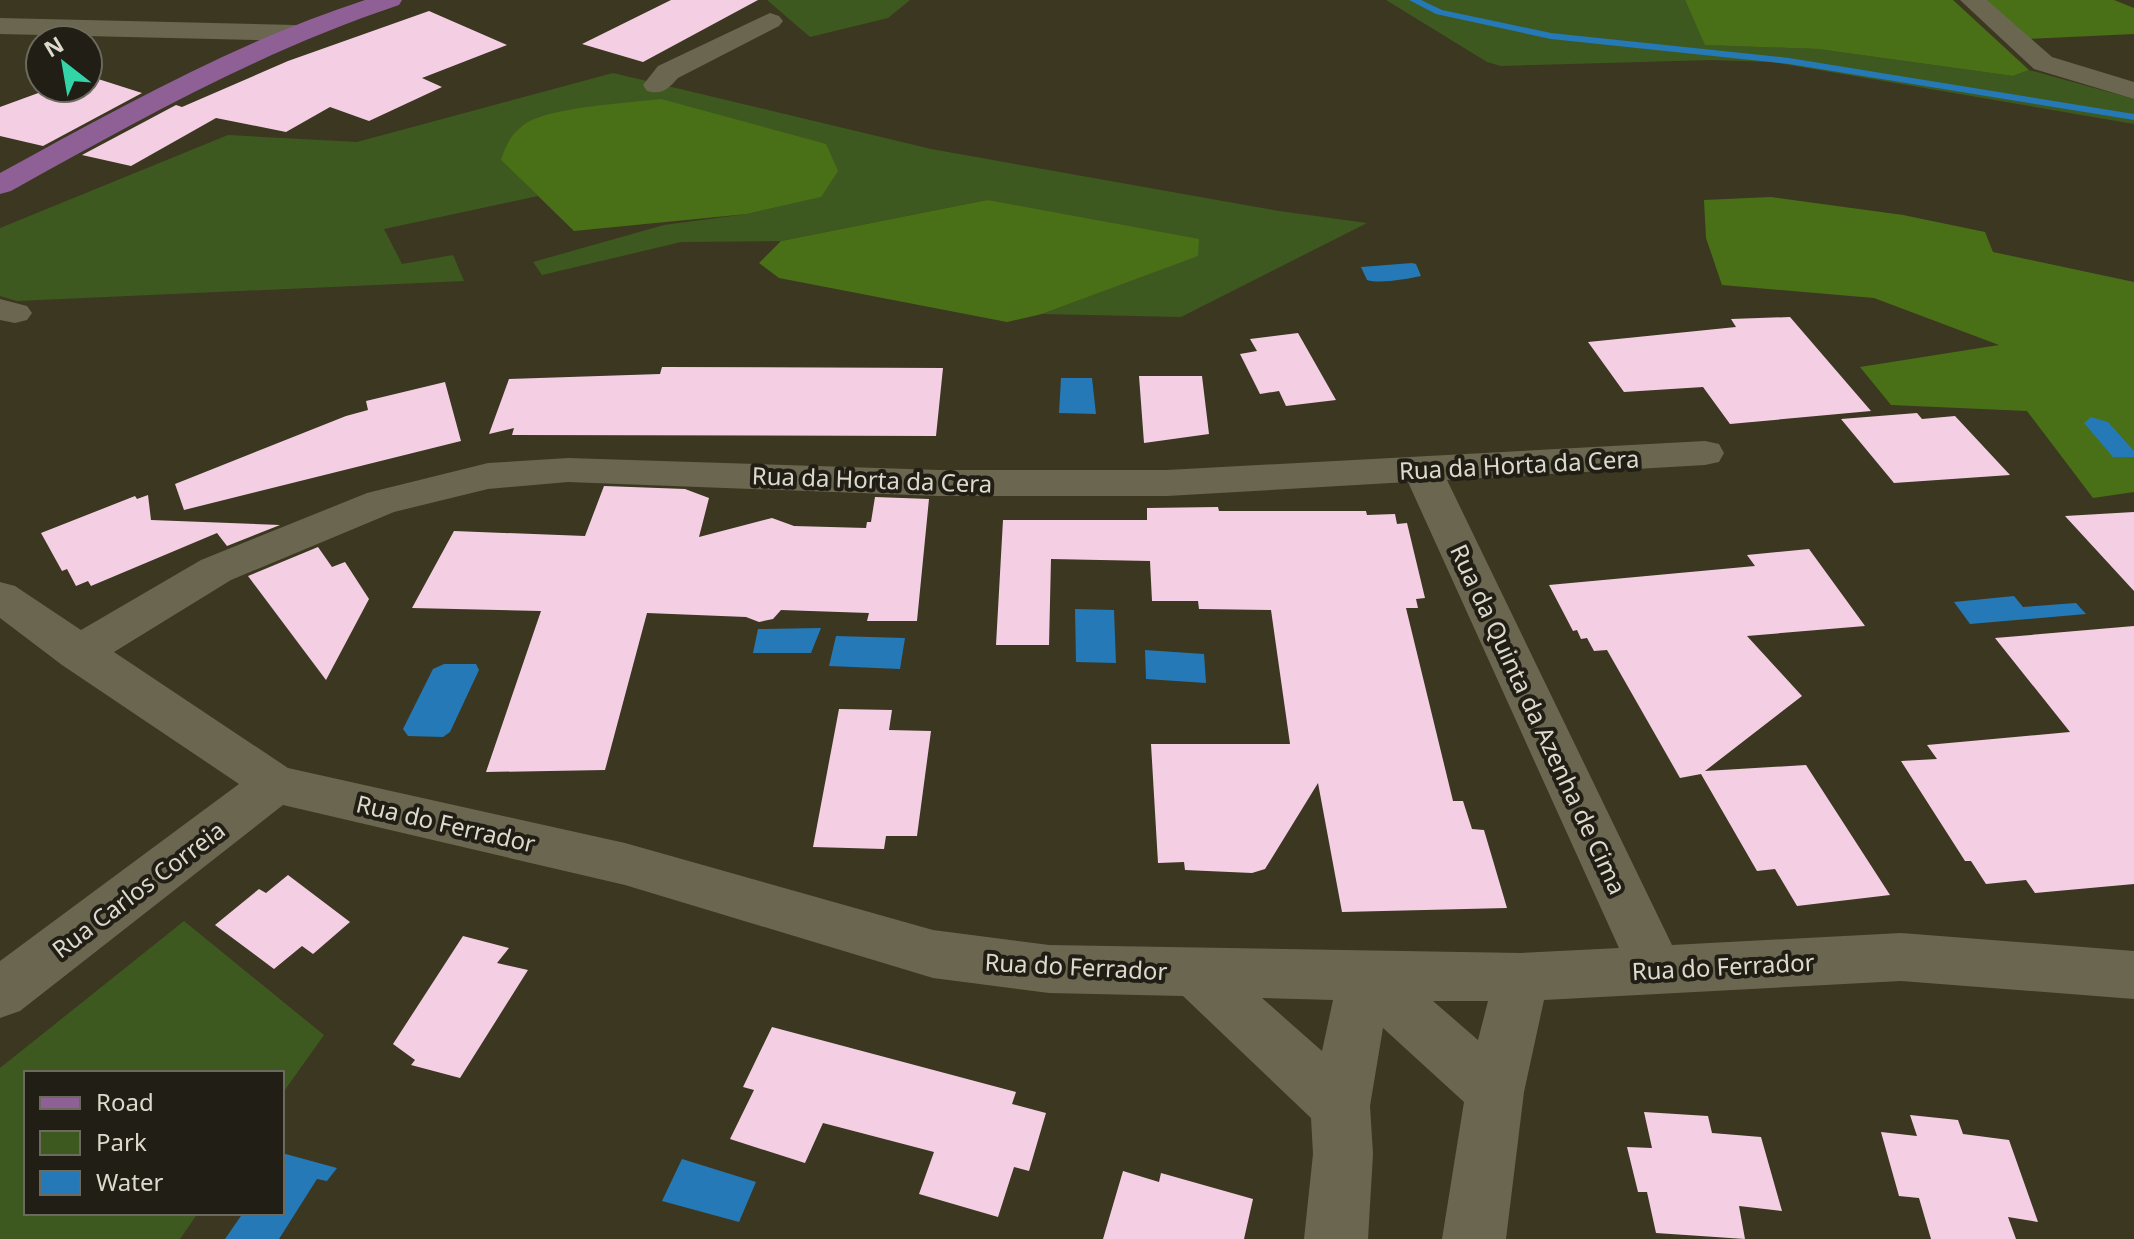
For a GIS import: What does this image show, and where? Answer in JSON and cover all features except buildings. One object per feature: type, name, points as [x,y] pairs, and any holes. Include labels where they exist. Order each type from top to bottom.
[{"type":"main road","points":[[0,185],[219,67],[295,33],[390,0]]},
{"type":"street","points":[[657,85],[668,72],[780,28],[746,0]]},
{"type":"street","points":[[1972,0],[2043,63],[2134,91]]},
{"type":"street","points":[[0,26],[295,33]]},
{"type":"street","points":[[2027,50],[2134,70]]},
{"type":"street","name":"Rua da Horta da Cera","points":[[78,653],[216,570],[381,502],[488,476],[568,470],[939,483],[1167,483],[1705,453]]},
{"type":"street","name":"Rua da Quinta da Azenha de Cima","points":[[1422,469],[1656,969]]},
{"type":"street","name":"Rua do Ferrador","points":[[0,597],[78,653],[275,784],[625,864],[933,954],[1049,969],[1365,976],[1521,977],[1901,957],[2134,975]]},
{"type":"street","name":"Rua Carlos Correia","points":[[0,993],[275,784]]},
{"type":"street","points":[[1196,973],[1340,1106]]},
{"type":"street","points":[[1365,976],[1495,1092]]},
{"type":"street","points":[[1336,1239],[1343,1154],[1340,1106],[1365,976]]},
{"type":"street","points":[[1474,1239],[1495,1092],[1521,977]]},
{"type":"green space","points":[[767,0],[910,0],[888,18],[810,37]]},
{"type":"green space","points":[[1386,0],[1685,0],[1706,45],[1818,49],[2013,76],[2029,70],[2134,99],[2134,124],[1772,62],[1712,60],[1501,66],[1487,62]]},
{"type":"green space","points":[[1685,0],[1953,0],[2029,70],[2013,76],[1818,49],[1705,45]]},
{"type":"green space","points":[[1986,0],[2114,0],[2134,8],[2134,34],[2028,39]]},
{"type":"green space","points":[[613,73],[931,149],[1279,211],[1367,223],[1181,317],[1042,314],[1197,256],[987,200],[781,241],[681,242],[542,275],[533,262],[664,225],[747,214],[820,197],[501,160],[538,196],[384,229],[402,264],[453,255],[464,281],[17,301],[0,296],[0,228],[228,135],[357,142]]},
{"type":"green space","points":[[661,99],[826,144],[838,171],[821,197],[747,214],[574,231],[501,160],[516,132],[537,118],[590,107]]},
{"type":"green space","points":[[1771,197],[1903,215],[1985,232],[1993,252],[2134,282],[2134,492],[2093,498],[2027,411],[1891,405],[1860,367],[1999,345],[1874,298],[1722,285],[1706,238],[1704,200]]},
{"type":"green space","points":[[987,200],[1199,239],[1198,256],[1042,314],[1007,322],[779,278],[759,263],[781,241]]},
{"type":"green space","points":[[184,921],[324,1035],[284,1091],[284,1071],[24,1071],[24,1215],[197,1215],[180,1239],[0,1239],[0,1068]]},
{"type":"water","points":[[1416,264],[1421,276],[1401,280],[1367,280],[1361,267]]},
{"type":"water","points":[[1061,378],[1092,378],[1096,414],[1059,413]]},
{"type":"water","points":[[2091,417],[2108,422],[2134,451],[2134,457],[2113,457],[2084,423]]},
{"type":"water","points":[[2014,596],[2023,607],[2076,603],[2086,614],[1970,624],[1954,602]]},
{"type":"water","points":[[1075,609],[1114,610],[1116,663],[1076,662]]},
{"type":"water","points":[[821,628],[811,653],[753,653],[758,629]]},
{"type":"water","points":[[836,636],[905,638],[900,669],[829,666]]},
{"type":"water","points":[[1145,650],[1204,654],[1206,683],[1146,679]]},
{"type":"water","points":[[444,664],[476,664],[479,670],[450,732],[443,737],[408,736],[403,729],[433,669]]},
{"type":"water","points":[[284,1154],[337,1168],[327,1181],[317,1179],[279,1239],[225,1239],[242,1215],[284,1215]]},
{"type":"water","points":[[682,1159],[756,1182],[739,1222],[662,1201]]},
{"type":"waterway","points":[[1414,0],[1439,12],[1551,36],[1789,61],[2134,117]]}]
